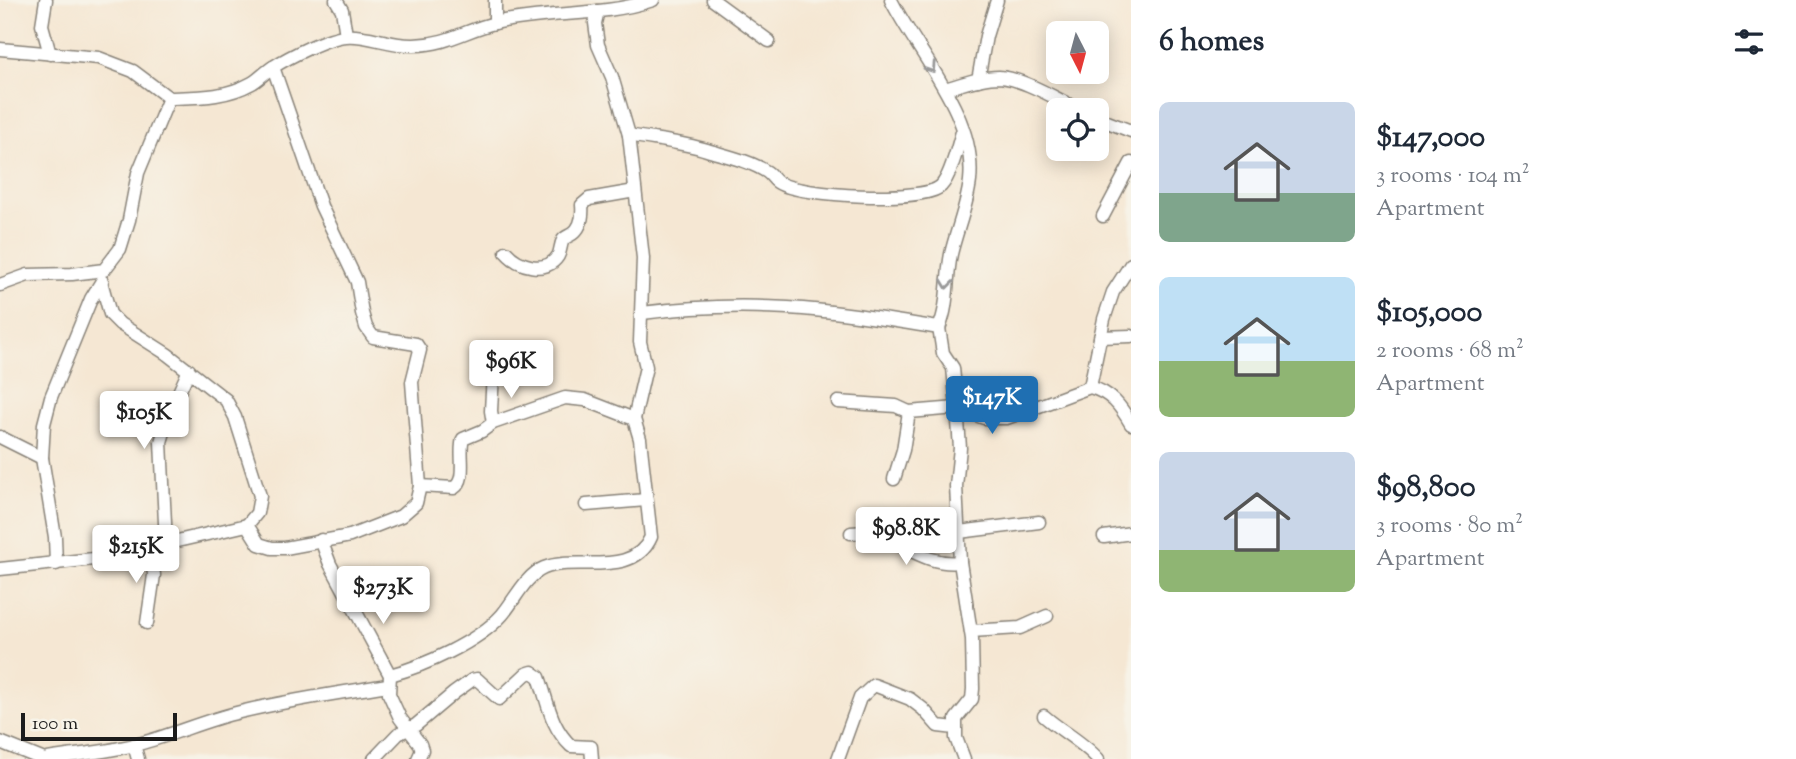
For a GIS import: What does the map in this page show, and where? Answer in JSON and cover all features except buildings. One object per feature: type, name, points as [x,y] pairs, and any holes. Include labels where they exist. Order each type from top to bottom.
[{"type":"street","points":[[46,0],[42,25],[50,54]]},
{"type":"street","points":[[337,0],[342,10],[346,36]]},
{"type":"street","points":[[495,0],[495,23]]},
{"type":"street","points":[[0,49],[99,58],[133,71],[169,99],[205,98],[252,83],[273,67],[331,39],[346,36],[417,45],[454,39],[495,23],[598,11],[653,0]]},
{"type":"street","points":[[713,0],[769,41]]},
{"type":"street","points":[[978,80],[996,0]]},
{"type":"street","points":[[894,5],[945,89],[963,131],[969,156],[970,178],[966,203],[951,256],[941,322],[943,353],[953,368],[957,408],[960,448],[956,486],[958,533],[971,631],[973,694],[956,719],[955,728],[964,759]]},
{"type":"street","points":[[48,759],[134,745],[243,711],[305,697],[352,692],[389,680],[418,668],[491,626],[541,569],[559,563],[596,566],[626,560],[647,546],[650,523],[640,439],[634,419],[646,367],[640,342],[643,258],[629,135],[612,77],[598,45],[595,23],[598,11]]},
{"type":"street","points":[[247,525],[259,544],[272,548],[350,536],[401,516],[416,503],[420,486],[412,382],[419,350],[416,344],[373,337],[366,327],[357,282],[321,206],[273,67]]},
{"type":"street","points":[[945,89],[1000,77],[1015,80],[1054,98]]},
{"type":"street","points":[[0,569],[103,558],[247,525],[257,513],[260,496],[235,417],[226,400],[189,370],[120,324],[110,314],[102,285],[104,270],[120,249],[138,173],[169,99]]},
{"type":"street","points":[[1109,123],[1131,131]]},
{"type":"street","points":[[629,135],[689,144],[731,157],[769,173],[778,183],[800,189],[843,195],[898,196],[930,192],[940,187],[946,178],[963,131]]},
{"type":"street","points":[[1103,216],[1131,163]]},
{"type":"street","points":[[506,252],[513,261],[538,267],[548,265],[556,259],[563,240],[576,232],[581,224],[582,205],[589,199],[635,191]]},
{"type":"street","points":[[1090,387],[1113,292],[1131,264]]},
{"type":"street","points":[[0,285],[28,275],[104,270]]},
{"type":"street","points":[[56,564],[55,537],[42,458],[44,424],[51,397],[92,299],[102,285]]},
{"type":"street","points":[[642,313],[699,308],[781,307],[941,322]]},
{"type":"street","points":[[1100,337],[1131,336]]},
{"type":"street","points":[[166,543],[161,442],[170,412],[189,370]]},
{"type":"street","points":[[493,373],[493,424]]},
{"type":"street","points":[[838,402],[896,406],[909,412],[957,408],[984,418],[1007,418],[1090,387],[1113,397],[1131,424]]},
{"type":"street","points":[[420,486],[450,489],[459,485],[463,439],[493,424],[565,398],[585,400],[634,419]]},
{"type":"street","points":[[894,479],[903,450],[909,412]]},
{"type":"street","points":[[0,437],[42,458]]},
{"type":"street","points":[[586,505],[646,500]]},
{"type":"street","points":[[958,533],[1039,522]]},
{"type":"street","points":[[851,533],[865,531],[883,537],[944,564],[960,562]]},
{"type":"street","points":[[1104,537],[1131,533]]},
{"type":"street","points":[[321,540],[330,565],[389,680],[392,700],[420,744],[422,750],[418,759]]},
{"type":"street","points":[[147,623],[154,575],[151,547]]},
{"type":"street","points":[[971,631],[1020,628],[1047,616]]},
{"type":"street","points":[[374,759],[398,734],[425,719],[472,680],[477,679],[499,699],[526,674],[532,673],[539,677],[551,718],[560,733],[571,746],[590,746],[592,759]]},
{"type":"street","points":[[838,759],[860,698],[874,685],[910,699],[923,709],[935,724],[955,728]]},
{"type":"street","points":[[1044,716],[1067,736],[1086,746],[1098,759]]},
{"type":"street","points":[[0,742],[42,759]]},
{"type":"street","points":[[134,745],[138,759]]}]
